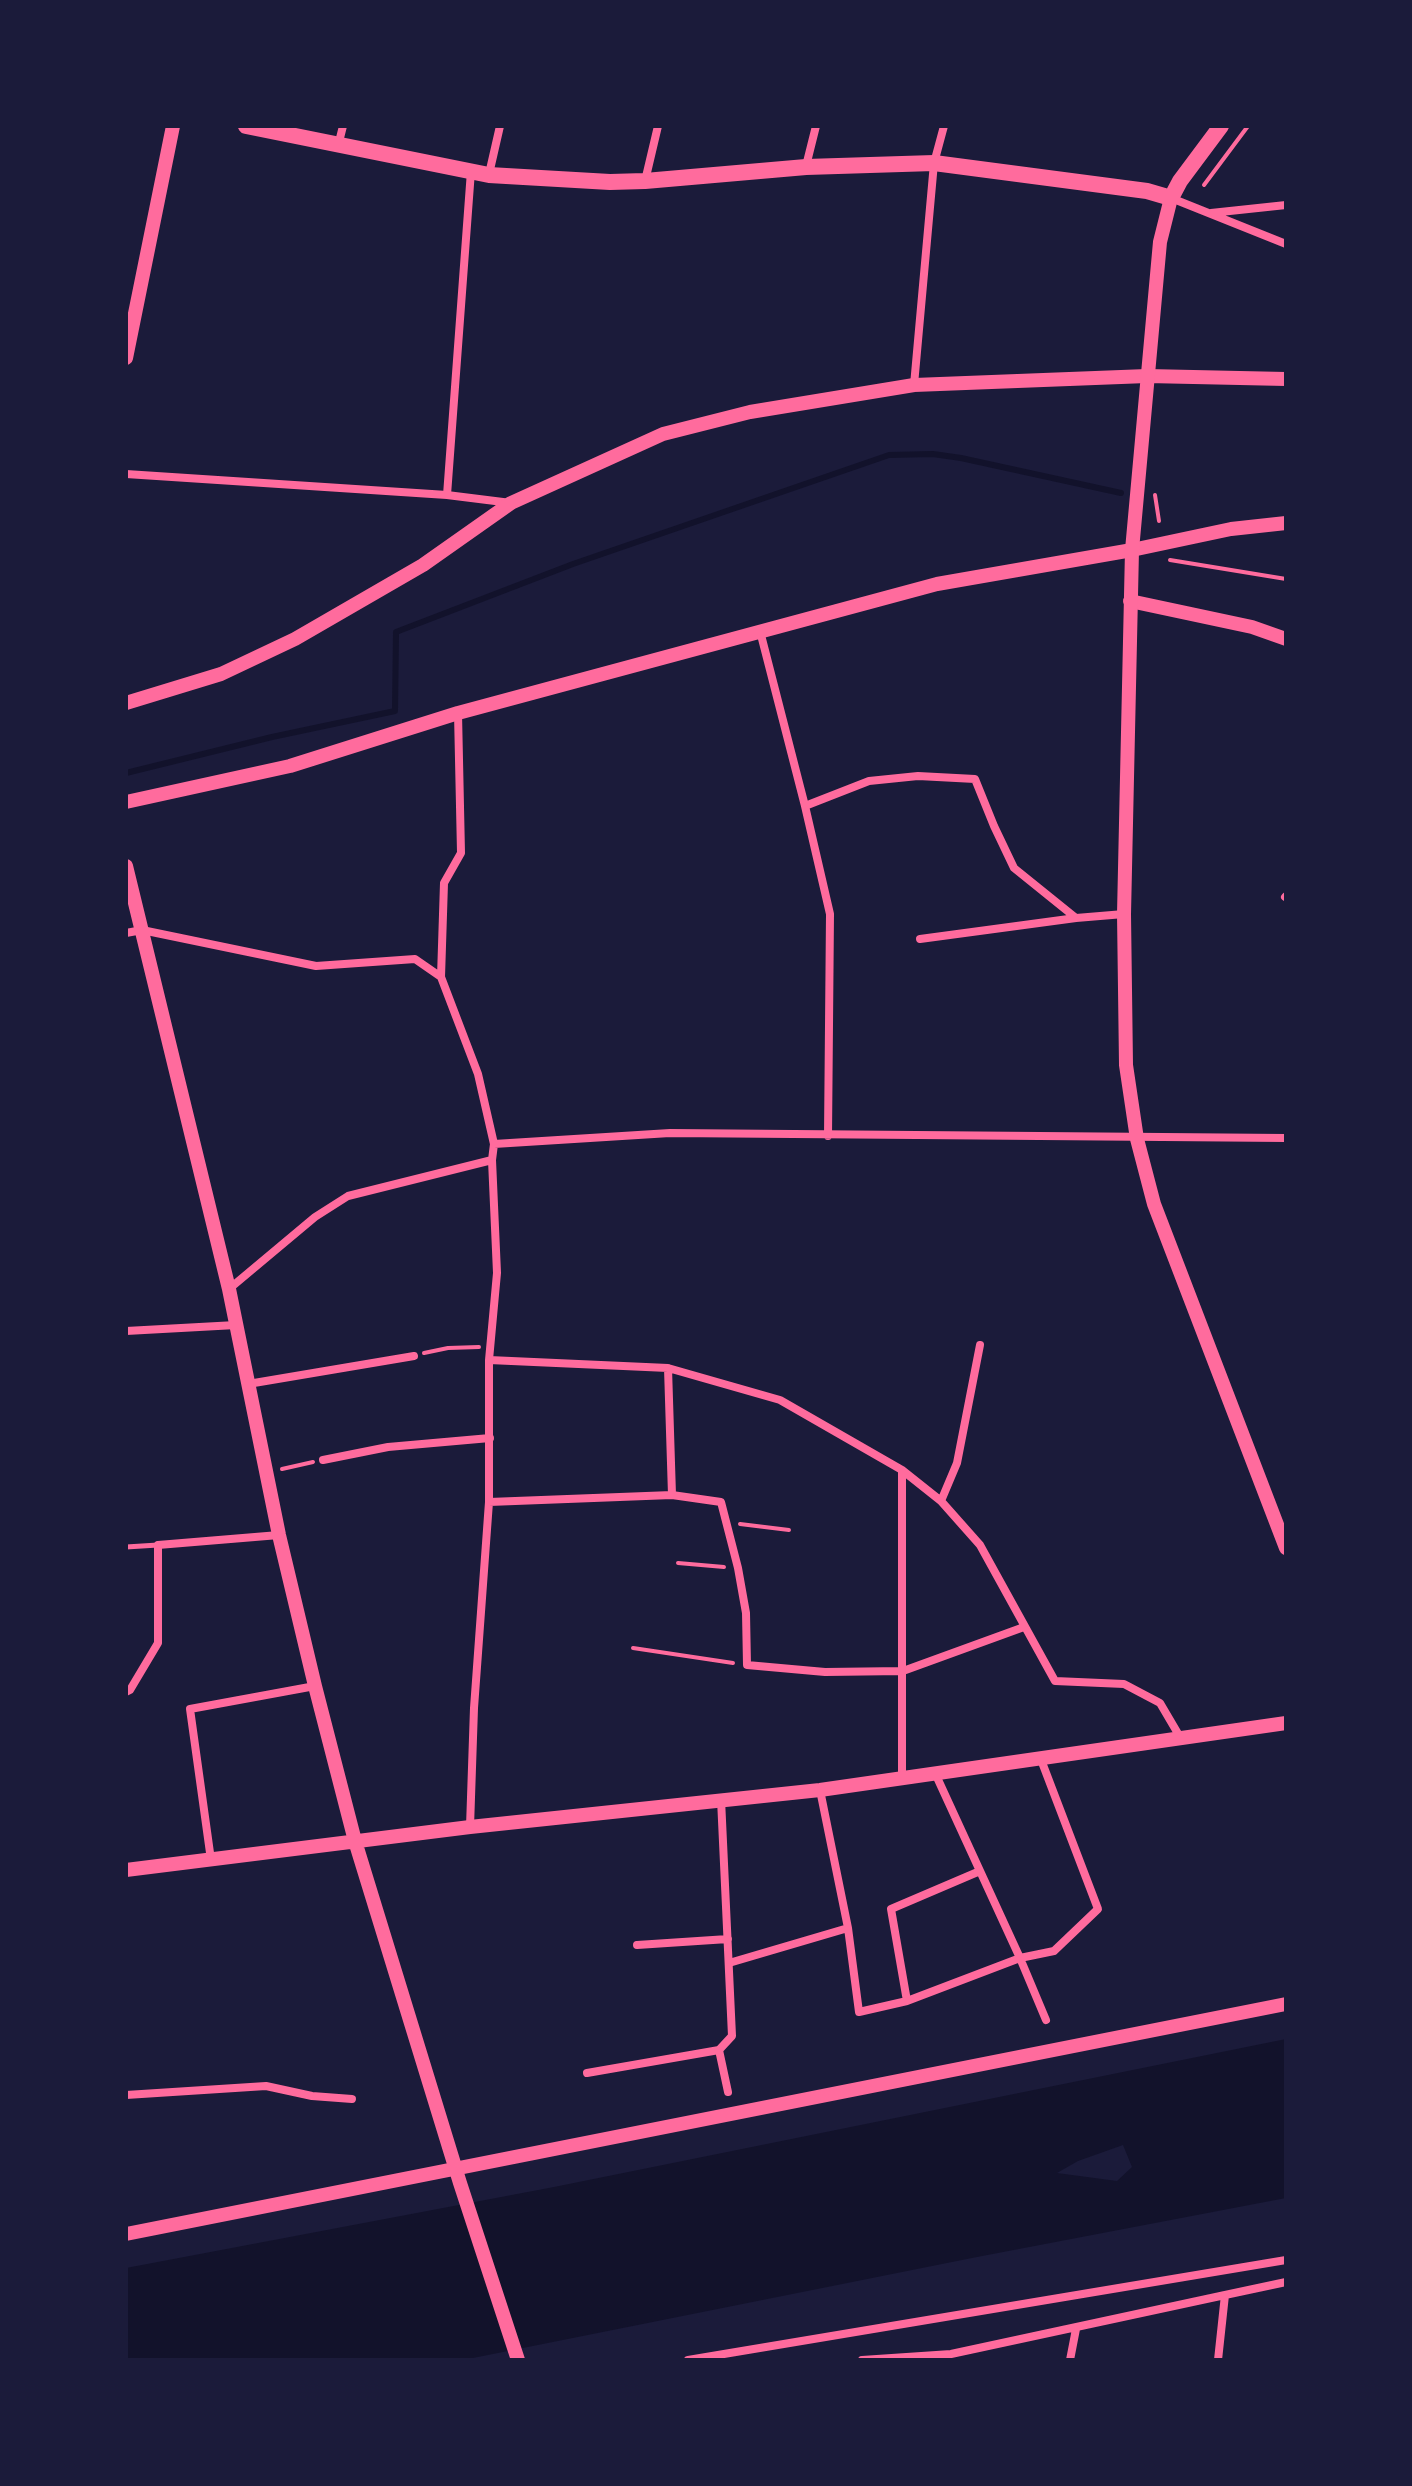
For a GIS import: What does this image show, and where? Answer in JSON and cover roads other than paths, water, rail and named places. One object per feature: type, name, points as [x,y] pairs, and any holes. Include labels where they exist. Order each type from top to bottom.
[{"type":"main road","points":[[246,126],[489,175],[610,182],[806,167],[934,163],[1147,191],[1171,198],[1221,126]]},
{"type":"street","points":[[126,358],[173,126]]},
{"type":"street","points":[[338,146],[343,126]]},
{"type":"street","points":[[489,175],[500,126]]},
{"type":"street","points":[[645,181],[658,126]]},
{"type":"street","points":[[806,167],[816,126]]},
{"type":"street","points":[[914,385],[934,163],[944,126]]},
{"type":"street","points":[[447,495],[471,171]]},
{"type":"street","points":[[1286,244],[1171,198],[1160,242],[1132,550],[1124,914],[1126,1065],[1137,1139],[1154,1204],[1174,1261],[1286,1548]]},
{"type":"street","points":[[1208,213],[1286,205]]},
{"type":"street","points":[[126,703],[221,674],[295,639],[423,565],[511,503],[663,434],[750,412],[914,385],[1147,376],[1286,379]]},
{"type":"street","points":[[126,474],[447,495],[511,503]]},
{"type":"street","points":[[126,802],[290,766],[458,713],[937,584],[1132,550],[1231,529],[1286,523]]},
{"type":"street","points":[[1130,601],[1252,627],[1286,639]]},
{"type":"street","points":[[760,631],[830,914],[828,1136]]},
{"type":"street","points":[[458,713],[461,853],[444,883],[441,977],[478,1074],[494,1144],[497,1273],[489,1360],[489,1502],[474,1708],[470,1827]]},
{"type":"street","points":[[805,806],[869,781],[918,776],[975,779],[1014,868],[1076,918]]},
{"type":"street","points":[[126,866],[229,1289],[279,1535],[355,1841],[458,2177],[518,2360]]},
{"type":"street","points":[[920,939],[1124,914]]},
{"type":"street","points":[[126,933],[142,930],[316,966],[415,959],[441,977]]},
{"type":"street","points":[[494,1144],[670,1133],[1286,1138]]},
{"type":"street","points":[[229,1289],[315,1217],[348,1196],[492,1160]]},
{"type":"street","points":[[126,1331],[236,1325]]},
{"type":"street","points":[[941,1501],[957,1463],[980,1345]]},
{"type":"street","points":[[248,1384],[414,1356]]},
{"type":"street","points":[[489,1360],[668,1368],[780,1400],[902,1470],[941,1501],[980,1545],[1055,1681],[1124,1684],[1160,1703],[1180,1737]]},
{"type":"street","points":[[668,1368],[672,1495]]},
{"type":"street","points":[[323,1460],[388,1447],[490,1438]]},
{"type":"street","points":[[902,1470],[902,1778]]},
{"type":"street","points":[[489,1502],[672,1495],[721,1502],[746,1613],[747,1665],[825,1672],[903,1671],[1024,1627]]},
{"type":"street","points":[[126,1692],[158,1643],[158,1545],[279,1535]]},
{"type":"street","points":[[211,1860],[190,1709],[315,1686]]},
{"type":"street","points":[[126,1870],[470,1827],[820,1790],[1286,1723]]},
{"type":"street","points":[[820,1790],[848,1928],[859,2012],[907,2001],[1020,1958],[1054,1951],[1098,1909],[1040,1757]]},
{"type":"street","points":[[935,1772],[1046,2020]]},
{"type":"street","points":[[587,2073],[719,2050],[732,2036],[721,1799]]},
{"type":"street","points":[[907,2001],[891,1909],[980,1871]]},
{"type":"street","points":[[729,1963],[848,1928]]},
{"type":"street","points":[[637,1945],[728,1939]]},
{"type":"street","points":[[126,2234],[458,2177],[1286,2004]]},
{"type":"street","points":[[719,2050],[728,2092]]},
{"type":"street","points":[[126,2095],[266,2086],[312,2096],[352,2099]]},
{"type":"street","points":[[688,2360],[1286,2260]]},
{"type":"street","points":[[862,2360],[951,2357],[1286,2282]]},
{"type":"street","points":[[1218,2360],[1225,2295]]},
{"type":"street","points":[[1070,2360],[1076,2329]]},
{"type":"lane","points":[[126,1547],[158,1545]]},
{"type":"waterway","points":[[126,773],[395,711],[396,632],[573,564],[889,455],[933,454],[961,458],[1121,493]]}]
